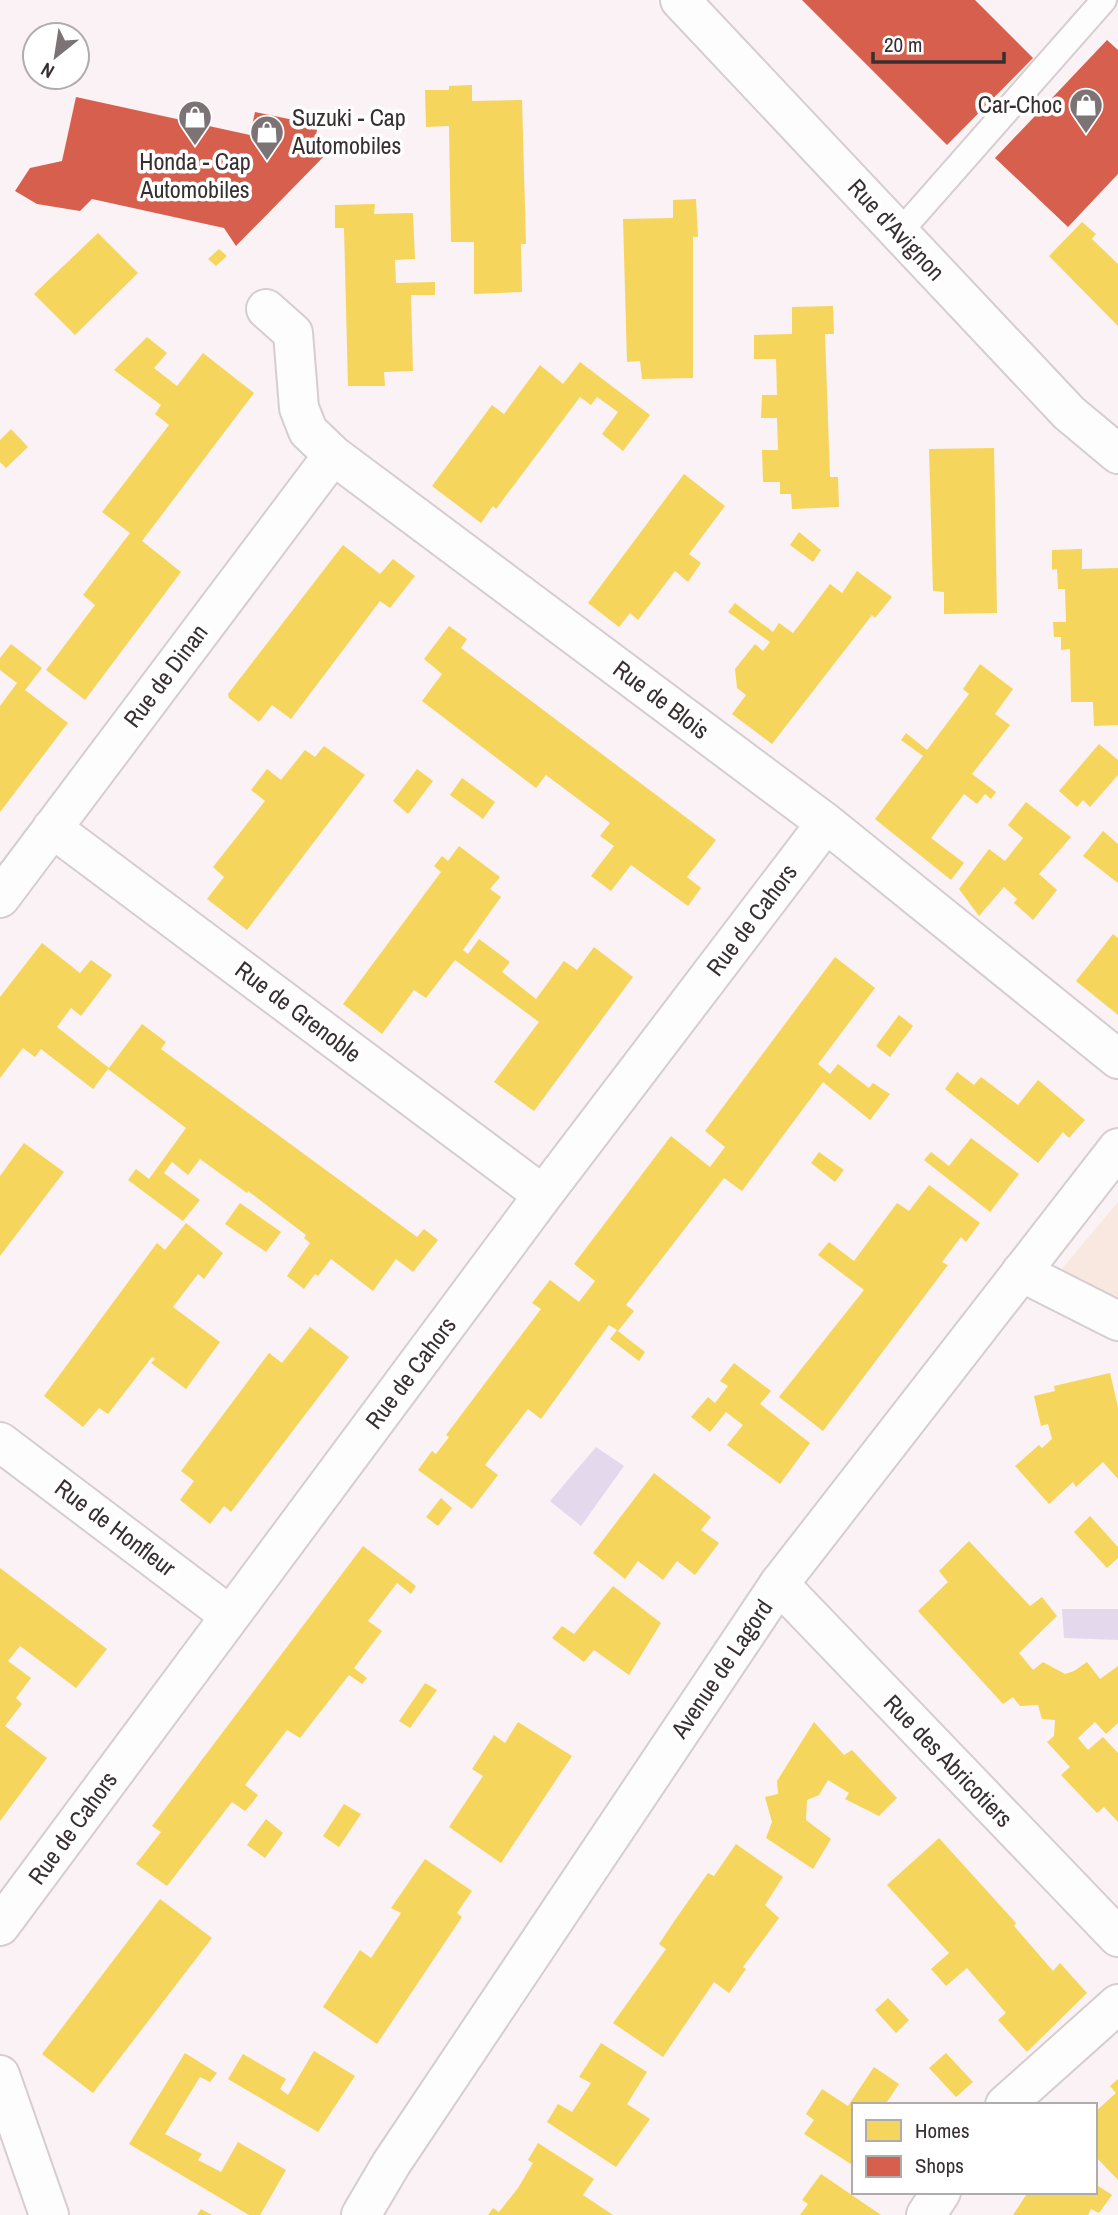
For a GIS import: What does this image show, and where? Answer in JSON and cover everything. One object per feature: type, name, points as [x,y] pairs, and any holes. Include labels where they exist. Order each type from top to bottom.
[{"type":"street","name":"Rue d'Avignon","points":[[680,0],[1069,413],[1118,454]]},
{"type":"street","name":"Rue de Blois","points":[[266,309],[293,333],[299,408],[308,431],[333,455],[826,823],[1118,1059]]},
{"type":"street","name":"Rue de Dinan","points":[[0,898],[333,455]]},
{"type":"street","name":"Rue de Cahors","points":[[0,1926],[229,1615],[826,823]]},
{"type":"street","name":"Rue de Grenoble","points":[[52,828],[544,1195]]},
{"type":"street","name":"Avenue de Lagord","points":[[361,2215],[391,2164],[779,1584],[1118,1148]]},
{"type":"street","points":[[1021,1272],[1118,1321]]},
{"type":"street","name":"Rue de Honfleur","points":[[0,1442],[229,1615]]},
{"type":"street","name":"Rue des Abricotiers","points":[[779,1584],[1118,1937]]},
{"type":"street","points":[[1007,2103],[1118,2004]]},
{"type":"street","points":[[0,2075],[49,2215]]},
{"type":"street","points":[[926,2215],[940,2194]]},
{"type":"lane","points":[[899,233],[1104,0]]},
{"type":"shaded area","points":[[1118,1202],[1118,1301],[1062,1269]]},
{"type":"shaded area","points":[[596,1447],[624,1466],[581,1526],[550,1501]]},
{"type":"shaded area","points":[[1062,1609],[1118,1609],[1118,1640],[1064,1638]]},
{"type":"building: Homes","points":[[472,85],[472,101],[522,100],[526,244],[521,244],[522,292],[474,294],[474,242],[451,242],[449,126],[426,127],[425,90],[449,90],[449,86]]},
{"type":"building: Homes","points":[[696,199],[698,237],[693,237],[693,378],[642,379],[640,361],[627,362],[623,219],[673,218],[673,200]]},
{"type":"building: Homes","points":[[375,204],[374,214],[413,213],[415,259],[395,260],[396,283],[435,282],[435,295],[411,295],[413,371],[384,372],[385,386],[348,386],[344,228],[335,228],[335,205]]},
{"type":"building: Homes","points":[[1082,222],[1096,234],[1092,239],[1118,264],[1118,326],[1049,256]]},
{"type":"building: Homes","points":[[98,233],[138,273],[75,335],[34,294]]},
{"type":"building: Homes","points":[[219,249],[227,256],[216,266],[208,259]]},
{"type":"building: Homes","points":[[833,306],[834,334],[825,334],[830,477],[838,477],[839,507],[792,509],[791,494],[780,494],[780,482],[763,482],[762,450],[778,450],[777,418],[761,418],[762,395],[777,395],[776,359],[754,359],[754,335],[792,334],[792,307]]},
{"type":"building: Homes","points":[[147,337],[167,353],[154,368],[177,386],[203,353],[254,393],[142,541],[181,572],[85,700],[46,670],[95,605],[83,595],[130,533],[102,512],[169,425],[155,414],[161,405],[114,370]]},
{"type":"building: Homes","points":[[580,362],[650,415],[623,451],[602,434],[618,412],[597,397],[591,405],[580,397],[496,509],[493,506],[481,523],[432,486],[492,405],[504,414],[540,365],[563,384]]},
{"type":"building: Homes","points":[[11,429],[28,447],[6,468],[0,462],[0,440]]},
{"type":"building: Homes","points":[[994,448],[997,613],[944,614],[944,592],[933,591],[929,449]]},
{"type":"building: Homes","points":[[684,474],[725,506],[689,554],[701,563],[688,582],[675,571],[638,620],[630,613],[619,627],[588,603]]},
{"type":"building: Homes","points":[[799,532],[821,550],[813,562],[790,545]]},
{"type":"building: Homes","points":[[343,545],[380,574],[393,559],[415,576],[390,608],[380,601],[291,719],[272,705],[259,722],[229,698],[228,694]]},
{"type":"building: Homes","points":[[1082,549],[1082,569],[1118,568],[1118,725],[1094,726],[1093,702],[1071,702],[1070,649],[1061,650],[1061,637],[1054,637],[1053,622],[1066,622],[1065,589],[1058,589],[1057,569],[1052,570],[1052,550]]},
{"type":"building: Homes","points":[[857,571],[892,597],[875,618],[872,615],[772,744],[732,714],[746,695],[737,688],[735,669],[755,644],[763,651],[770,642],[728,612],[735,603],[773,632],[779,623],[793,633],[830,584],[842,593]]},
{"type":"building: Homes","points":[[449,626],[467,639],[461,648],[716,840],[687,877],[701,888],[688,906],[631,865],[611,891],[591,876],[614,846],[600,836],[610,823],[546,775],[536,788],[422,701],[442,674],[424,659]]},
{"type":"building: Homes","points":[[11,644],[42,668],[25,690],[68,723],[0,812],[0,706],[17,683],[0,670],[0,658]]},
{"type":"building: Homes","points":[[980,664],[1013,689],[995,714],[1010,725],[972,774],[996,792],[991,799],[985,794],[977,804],[964,794],[931,838],[964,863],[951,880],[875,819],[923,756],[901,740],[906,733],[927,750],[969,694],[963,689]]},
{"type":"building: Homes","points":[[1099,744],[1118,760],[1118,775],[1090,807],[1083,800],[1077,807],[1059,791]]},
{"type":"building: Homes","points":[[324,746],[365,775],[247,930],[207,899],[224,877],[213,867],[265,801],[251,790],[267,769],[281,780],[305,750],[315,757]]},
{"type":"building: Homes","points":[[417,769],[433,781],[408,814],[393,801]]},
{"type":"building: Homes","points":[[462,778],[495,802],[483,819],[450,795]]},
{"type":"building: Homes","points":[[1026,802],[1071,837],[1039,874],[1057,890],[1033,920],[1014,903],[1017,899],[1004,887],[979,916],[959,889],[989,849],[1005,861],[1023,838],[1008,825]]},
{"type":"building: Homes","points":[[1103,831],[1118,844],[1118,883],[1083,856]]},
{"type":"building: Homes","points":[[459,846],[500,877],[490,889],[501,897],[463,950],[468,954],[479,939],[510,962],[502,972],[536,999],[564,961],[577,970],[594,947],[633,977],[534,1111],[494,1082],[539,1022],[455,960],[426,998],[414,990],[382,1034],[343,1004],[441,872],[434,866],[442,856],[448,861]]},
{"type":"building: Homes","points":[[1113,934],[1118,938],[1118,1015],[1076,981]]},
{"type":"building: Homes","points":[[42,943],[80,973],[91,960],[112,975],[81,1016],[71,1008],[57,1027],[109,1068],[142,1024],[166,1042],[161,1049],[417,1237],[424,1229],[438,1240],[413,1272],[396,1259],[373,1291],[331,1259],[304,1289],[287,1276],[310,1243],[304,1238],[306,1235],[200,1159],[188,1175],[172,1162],[164,1173],[200,1200],[183,1221],[128,1180],[136,1169],[149,1179],[186,1128],[108,1069],[93,1089],[41,1049],[35,1057],[23,1048],[0,1078],[0,997]]},
{"type":"building: Homes","points":[[835,957],[875,988],[818,1064],[830,1074],[838,1064],[869,1088],[873,1083],[890,1094],[870,1120],[823,1082],[742,1191],[724,1178],[626,1305],[634,1311],[618,1331],[645,1352],[639,1361],[610,1339],[617,1330],[609,1325],[541,1419],[528,1409],[485,1465],[498,1475],[472,1509],[418,1470],[432,1451],[436,1454],[449,1437],[446,1435],[541,1309],[532,1303],[550,1280],[579,1302],[595,1281],[574,1264],[671,1136],[710,1167],[725,1147],[705,1131]]},
{"type":"building: Homes","points":[[899,1015],[913,1026],[890,1057],[876,1046]]},
{"type":"building: Homes","points":[[957,1072],[974,1085],[981,1077],[1018,1105],[1038,1080],[1085,1120],[1069,1138],[1063,1132],[1038,1163],[945,1089]]},
{"type":"building: Homes","points":[[971,1138],[1019,1174],[990,1212],[924,1160],[931,1152],[949,1166]]},
{"type":"building: Homes","points":[[24,1143],[64,1172],[0,1256],[0,1176]]},
{"type":"building: Homes","points":[[819,1152],[844,1170],[835,1182],[811,1163]]},
{"type":"building: Homes","points":[[929,1185],[980,1223],[966,1242],[961,1237],[942,1262],[948,1265],[823,1431],[779,1397],[864,1290],[818,1255],[829,1242],[854,1261],[897,1203],[909,1211]]},
{"type":"building: Homes","points":[[240,1203],[281,1232],[266,1252],[225,1224]]},
{"type":"building: Homes","points":[[186,1223],[223,1253],[204,1279],[198,1274],[173,1307],[220,1342],[186,1389],[151,1363],[155,1359],[152,1357],[108,1414],[99,1408],[83,1427],[44,1396],[157,1243],[165,1250]]},
{"type":"building: Homes","points":[[310,1327],[349,1357],[231,1512],[224,1506],[210,1524],[180,1500],[194,1481],[181,1471],[269,1353],[282,1363]]},
{"type":"building: Homes","points":[[734,1363],[771,1391],[760,1404],[810,1443],[780,1484],[727,1445],[743,1425],[726,1412],[710,1432],[691,1417],[708,1397],[715,1403],[728,1386],[720,1381]]},
{"type":"building: Homes","points":[[1110,1373],[1118,1407],[1118,1479],[1103,1462],[1076,1487],[1073,1482],[1049,1504],[1015,1466],[1039,1445],[1042,1448],[1052,1439],[1048,1424],[1041,1426],[1034,1396],[1055,1391],[1054,1386]]},
{"type":"building: Homes","points":[[654,1473],[711,1517],[701,1530],[719,1543],[695,1575],[677,1561],[663,1580],[638,1561],[625,1579],[593,1553]]},
{"type":"building: Homes","points":[[441,1498],[452,1508],[438,1526],[426,1517]]},
{"type":"building: Homes","points":[[1090,1516],[1118,1547],[1118,1558],[1107,1568],[1074,1532]]},
{"type":"building: Homes","points":[[969,1541],[1030,1606],[1042,1597],[1057,1616],[1019,1653],[1033,1670],[1043,1662],[1065,1674],[1087,1662],[1100,1679],[1118,1666],[1118,1723],[1106,1734],[1095,1722],[1078,1738],[1088,1750],[1103,1737],[1118,1753],[1118,1822],[1104,1807],[1097,1813],[1061,1775],[1070,1767],[1047,1742],[1054,1736],[1055,1720],[1042,1719],[1038,1705],[1020,1706],[1013,1697],[1003,1704],[918,1611],[948,1582],[939,1571]]},
{"type":"building: Homes","points":[[363,1546],[416,1586],[411,1594],[397,1583],[368,1621],[382,1631],[354,1668],[367,1678],[362,1684],[349,1675],[300,1738],[287,1730],[245,1785],[258,1795],[253,1802],[245,1811],[232,1802],[167,1886],[136,1864],[161,1832],[152,1826]]},
{"type":"building: Homes","points":[[0,1568],[107,1649],[76,1688],[20,1646],[8,1661],[31,1678],[16,1698],[22,1704],[5,1726],[47,1758],[0,1821]]},
{"type":"building: Homes","points":[[613,1586],[661,1623],[629,1675],[594,1650],[584,1662],[552,1638],[562,1626],[574,1634]]},
{"type":"building: Homes","points":[[425,1683],[437,1690],[410,1728],[399,1721]]},
{"type":"building: Homes","points":[[518,1722],[572,1756],[501,1863],[449,1827],[483,1776],[472,1769],[494,1735],[505,1743]]},
{"type":"building: Homes","points":[[814,1722],[844,1755],[852,1750],[897,1798],[879,1816],[845,1799],[849,1793],[828,1780],[819,1795],[807,1800],[806,1820],[831,1839],[813,1869],[766,1838],[772,1822],[765,1797],[778,1794],[777,1781]]},
{"type":"building: Homes","points":[[344,1804],[361,1814],[339,1847],[323,1836]]},
{"type":"building: Homes","points":[[266,1819],[283,1833],[265,1858],[247,1845]]},
{"type":"building: Homes","points":[[939,1838],[1016,1923],[1014,1926],[1053,1971],[1060,1963],[1087,1993],[1027,2052],[998,2020],[1006,2013],[967,1968],[946,1986],[931,1969],[949,1953],[887,1885]]},
{"type":"building: Homes","points":[[736,1844],[783,1877],[765,1905],[779,1918],[743,1967],[746,1969],[729,1993],[714,1982],[663,2057],[613,2023],[666,1949],[659,1944],[675,1920],[708,1873],[714,1876]]},
{"type":"building: Homes","points":[[425,1859],[472,1891],[457,1913],[462,1917],[377,2044],[323,2007],[360,1950],[371,1958],[401,1913],[391,1908]]},
{"type":"building: Homes","points":[[160,1899],[212,1938],[93,2093],[42,2054]]},
{"type":"building: Homes","points":[[888,1998],[909,2020],[896,2033],[875,2010]]},
{"type":"building: Homes","points":[[601,2043],[647,2072],[627,2104],[650,2119],[616,2167],[547,2122],[558,2104],[572,2112],[591,2083],[579,2077]]},
{"type":"building: Homes","points":[[314,2051],[355,2076],[318,2132],[228,2079],[243,2054],[286,2079],[280,2089],[288,2095]]},
{"type":"building: Homes","points":[[185,2053],[217,2073],[210,2082],[200,2077],[165,2134],[202,2154],[198,2160],[221,2172],[238,2142],[286,2170],[260,2215],[249,2215],[129,2144]]},
{"type":"building: Homes","points":[[946,2053],[973,2082],[956,2097],[929,2068]]},
{"type":"building: Homes","points":[[874,2067],[899,2084],[886,2103],[852,2103],[852,2165],[804,2134],[814,2120],[806,2114],[822,2089],[848,2106]]},
{"type":"building: Homes","points":[[1118,2079],[1118,2180],[1097,2158],[1097,2110],[1116,2093],[1110,2086]]},
{"type":"building: Homes","points":[[538,2143],[594,2179],[583,2195],[613,2215],[488,2215],[493,2208],[499,2212],[518,2188],[533,2163],[528,2160]]},
{"type":"building: Homes","points":[[821,2174],[881,2215],[800,2215],[808,2204],[802,2200]]},
{"type":"building: Homes","points":[[1097,2185],[1112,2195],[1099,2213],[1091,2209],[1088,2215],[1013,2215],[1027,2194],[1097,2194]]},
{"type":"building: Homes","points":[[201,2209],[212,2215],[197,2215]]},
{"type":"building: Shops","points":[[802,0],[975,0],[1033,58],[947,145]]},
{"type":"building: Shops","points":[[1107,40],[1118,50],[1118,174],[1068,227],[995,158]]},
{"type":"building: Shops","points":[[76,97],[250,135],[255,112],[318,125],[316,135],[335,145],[236,246],[224,228],[92,199],[80,211],[37,204],[15,191],[30,168],[62,161]]},
{"type":"place","name":"Car-Choc","points":[[1086,135]]},
{"type":"place","name":"Honda - Cap Automobiles","points":[[195,147]]},
{"type":"place","name":"Suzuki - Cap Automobiles","points":[[267,162]]}]
